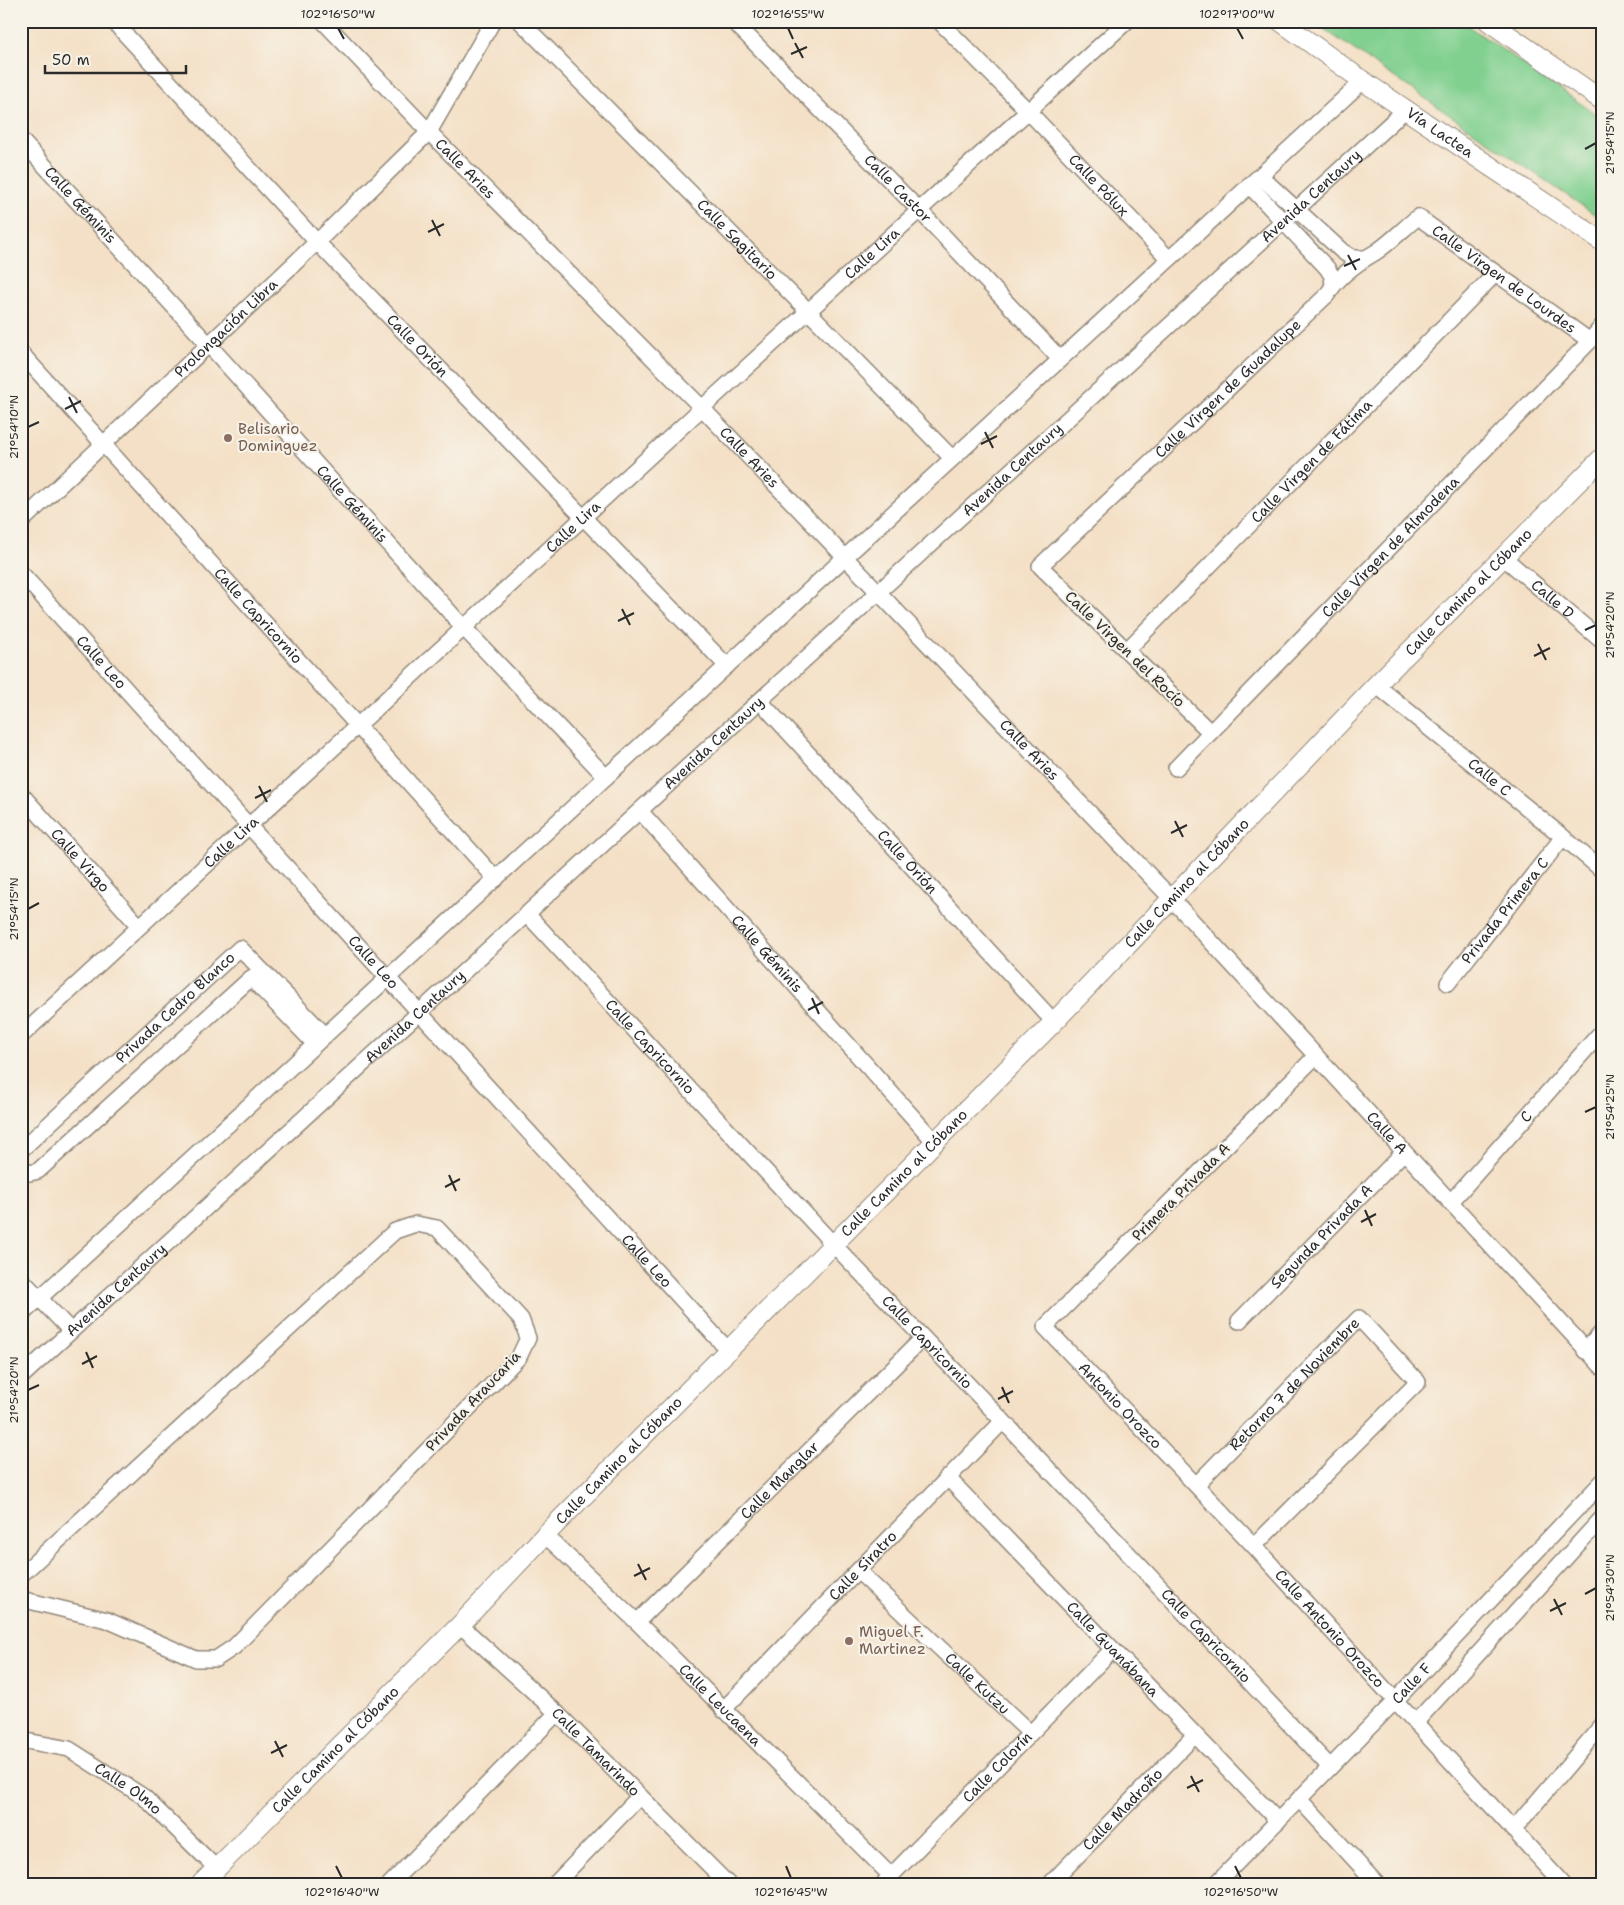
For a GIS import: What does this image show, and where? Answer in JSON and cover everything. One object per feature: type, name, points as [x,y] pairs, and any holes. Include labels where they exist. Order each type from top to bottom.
[{"type":"street","name":"Calle Orión","points":[[113,21],[317,242],[727,666]]},
{"type":"street","name":"Calle Aries","points":[[323,21],[428,132],[702,408],[1171,898]]},
{"type":"street","name":"Prolongación Libra","points":[[21,522],[317,242],[428,132],[493,21]]},
{"type":"street","name":"Calle Sagitario","points":[[520,21],[810,312],[952,458]]},
{"type":"street","name":"Calle Castor","points":[[733,21],[920,211],[1060,359]]},
{"type":"street","name":"Calle Pólux","points":[[939,21],[1170,259]]},
{"type":"street","name":"Calle Lira","points":[[21,1036],[583,517],[1127,21]]},
{"type":"street","name":"Vía Lactea","points":[[1280,21],[1363,81],[1603,242]]},
{"type":"street","points":[[1488,21],[1603,101]]},
{"type":"street","points":[[21,1315],[1363,81]]},
{"type":"street","name":"Avenida Centaury","points":[[21,1377],[1406,110]]},
{"type":"street","name":"Calle Géminis","points":[[21,140],[464,628],[606,777]]},
{"type":"street","points":[[1254,180],[1297,209],[1343,252],[1353,258],[1364,258]]},
{"type":"street","points":[[1254,180],[1284,222],[1327,268],[1332,276],[1333,285]]},
{"type":"street","name":"Calle Virgen de Guadalupe","points":[[1040,566],[1327,296],[1333,285],[1364,258],[1376,251],[1418,217]]},
{"type":"street","name":"Calle Virgen de Lourdes","points":[[1418,217],[1590,341]]},
{"type":"street","name":"Calle Virgen de Fátima","points":[[1126,650],[1496,273]]},
{"type":"street","name":"Calle Virgen de Almodena","points":[[1176,768],[1590,341],[1603,325]]},
{"type":"street","name":"Calle Capricornio","points":[[21,353],[496,879]]},
{"type":"street","name":"Calle Camino al Cóbano","points":[[201,1884],[460,1625],[545,1535],[1054,1022],[1376,685],[1603,457]]},
{"type":"street","name":"Calle D","points":[[1503,556],[1603,642]]},
{"type":"street","name":"Calle Virgen del Rocío","points":[[1040,566],[1210,732]]},
{"type":"street","name":"Calle Leo","points":[[21,573],[249,826],[728,1350]]},
{"type":"street","name":"Calle C","points":[[1376,685],[1603,871]]},
{"type":"street","name":"Calle Orión","points":[[760,701],[1054,1022]]},
{"type":"street","name":"Calle Virgo","points":[[21,794],[139,926]]},
{"type":"street","name":"Calle Géminis","points":[[640,811],[934,1141]]},
{"type":"street","name":"Privada Primera C","points":[[1448,983],[1563,837]]},
{"type":"street","name":"Calle A","points":[[1171,898],[1403,1153],[1585,1351],[1603,1368]]},
{"type":"street","name":"Calle Capricornio","points":[[527,914],[833,1244],[1330,1767]]},
{"type":"street","name":"Privada Cedro Blanco","points":[[21,1150],[240,948],[320,1040]]},
{"type":"street","name":"Privada Cedro Blanco","points":[[21,1168],[30,1173],[38,1171],[251,978],[320,1040]]},
{"type":"street","name":"C","points":[[1450,1204],[1603,1030]]},
{"type":"street","name":"Primera Privada A","points":[[1045,1327],[1316,1056]]},
{"type":"street","name":"Segunda Privada A","points":[[1239,1321],[1403,1153]]},
{"type":"street","name":"Privada Araucaria","points":[[21,1575],[395,1232],[416,1224],[437,1228],[521,1319],[528,1338],[519,1357],[234,1647],[216,1659],[196,1659],[107,1620],[21,1600]]},
{"type":"street","points":[[21,1279],[71,1331]]},
{"type":"street","name":"Retorno 7 de Noviembre","points":[[1196,1485],[1359,1318],[1418,1382],[1254,1546]]},
{"type":"street","name":"Antonio Orozco","points":[[1045,1327],[1196,1485]]},
{"type":"street","points":[[1585,1351],[1603,1330]]},
{"type":"street","name":"Calle Manglar","points":[[637,1622],[923,1338]]},
{"type":"street","name":"Calle Siratro","points":[[723,1710],[1003,1421]]},
{"type":"street","name":"Calle Guanábana","points":[[947,1477],[1194,1736],[1278,1821]]},
{"type":"street","name":"Calle F","points":[[1216,1884],[1394,1701],[1603,1481]]},
{"type":"street","name":"Calle Antonio Orozco","points":[[1196,1485],[1563,1884]]},
{"type":"street","name":"Calle F","points":[[1416,1723],[1603,1517]]},
{"type":"street","name":"Calle Leucaena","points":[[545,1535],[637,1622],[887,1880]]},
{"type":"street","name":"Calle Kutzu","points":[[858,1571],[1030,1733]]},
{"type":"street","name":"Calle Tamarindo","points":[[460,1625],[557,1713],[726,1883]]},
{"type":"street","name":"Calle Colorín","points":[[887,1880],[1112,1650]]},
{"type":"street","points":[[390,1884],[557,1713]]},
{"type":"street","points":[[1513,1830],[1603,1724]]},
{"type":"street","name":"Calle Madroño","points":[[1050,1884],[1194,1736]]},
{"type":"street","name":"Calle Olmo","points":[[21,1740],[69,1749],[144,1797],[216,1868]]},
{"type":"street","points":[[555,1884],[640,1796]]},
{"type":"street","points":[[1299,1799],[1377,1884]]},
{"type":"green space","points":[[1312,21],[1461,21],[1603,119],[1603,220]]},
{"type":"place","name":"Belisario Dominguez","points":[[228,438]]},
{"type":"place","name":"Miguel F. Martinez","points":[[849,1641]]}]
